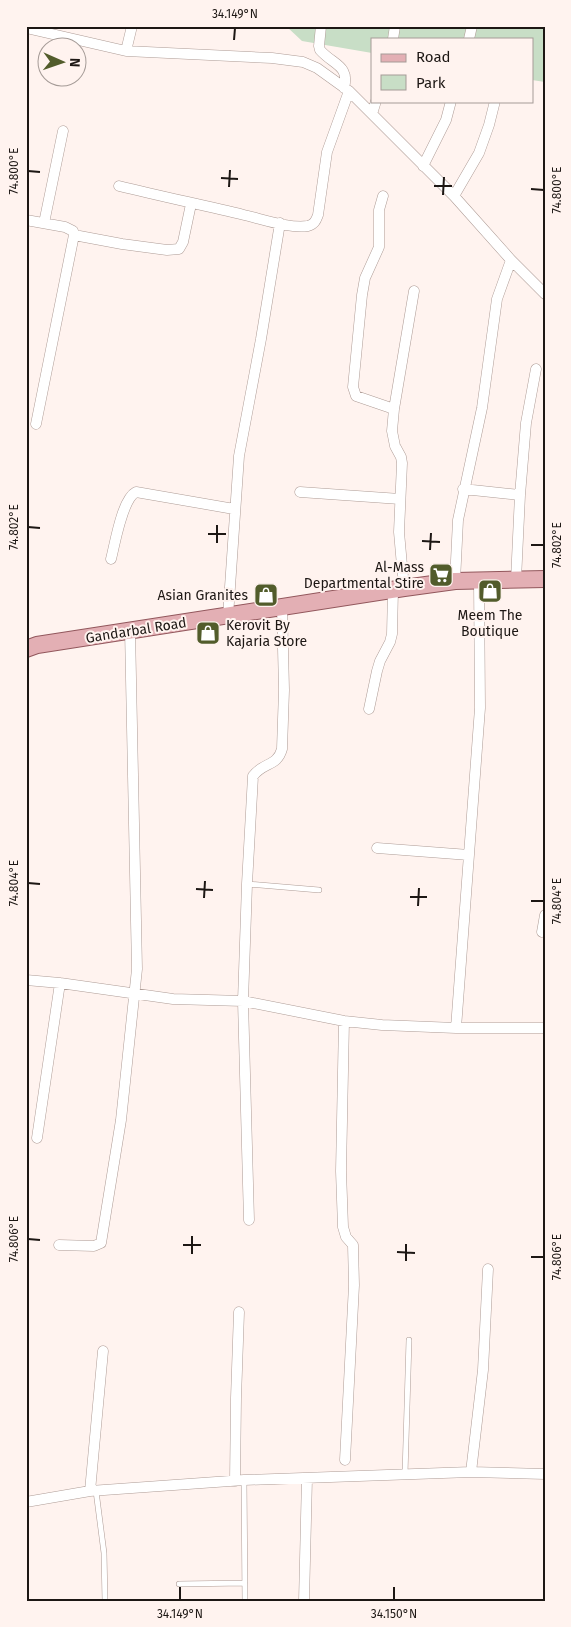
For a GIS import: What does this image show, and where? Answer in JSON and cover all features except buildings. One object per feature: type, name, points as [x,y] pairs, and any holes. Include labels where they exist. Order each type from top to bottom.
[{"type":"main road","name":"Gandarbal Road","points":[[26,649],[37,645],[130,630],[455,581],[545,580]]},
{"type":"street","points":[[126,51],[132,26]]},
{"type":"street","points":[[119,186],[280,223],[301,226],[313,224],[316,221],[327,152],[347,90],[345,72],[320,50],[321,26]]},
{"type":"street","points":[[26,28],[126,51],[262,57],[303,62],[316,68],[347,90],[372,114],[454,196],[511,260],[545,294]]},
{"type":"street","points":[[372,114],[376,102]]},
{"type":"street","points":[[423,166],[446,120],[451,102]]},
{"type":"street","points":[[454,196],[479,152],[495,102]]},
{"type":"street","points":[[44,223],[64,131]]},
{"type":"street","points":[[383,196],[379,210],[379,247],[366,278],[362,295],[353,387],[356,396],[361,399],[394,409]]},
{"type":"street","points":[[26,220],[65,226],[73,231],[74,234],[122,244],[176,250],[182,246],[191,204]]},
{"type":"street","points":[[228,616],[239,456],[262,340],[280,223]]},
{"type":"street","points":[[36,424],[74,234]]},
{"type":"street","points":[[455,581],[458,520],[482,408],[497,300],[511,260]]},
{"type":"street","points":[[369,709],[380,661],[390,642],[399,589],[402,463],[392,439],[394,409],[414,291]]},
{"type":"street","points":[[516,580],[526,423],[536,369]]},
{"type":"street","points":[[464,489],[520,495]]},
{"type":"street","points":[[111,559],[124,511],[129,498],[136,492],[234,509]]},
{"type":"street","points":[[300,492],[400,499]]},
{"type":"street","points":[[456,1028],[480,708],[479,581]]},
{"type":"street","points":[[249,1220],[243,1002],[247,884],[254,776],[257,770],[276,762],[282,749],[284,690],[282,606]]},
{"type":"street","points":[[59,1245],[94,1246],[101,1243],[121,1120],[137,969],[130,630]]},
{"type":"street","points":[[377,848],[469,855]]},
{"type":"street","points":[[542,932],[545,915]]},
{"type":"street","points":[[26,980],[199,1001],[243,1002],[344,1021],[456,1028],[545,1028]]},
{"type":"street","points":[[37,1138],[60,983]]},
{"type":"street","points":[[344,1021],[341,1171],[343,1226],[346,1237],[353,1245],[354,1268],[344,1460]]},
{"type":"street","points":[[471,1472],[483,1370],[488,1269]]},
{"type":"street","points":[[239,1312],[236,1398],[240,1481]]},
{"type":"street","points":[[93,1491],[103,1351]]},
{"type":"street","points":[[26,1502],[93,1491],[240,1481],[471,1472],[545,1474]]},
{"type":"street","points":[[304,1601],[307,1478]]},
{"type":"lane","points":[[247,884],[319,890]]},
{"type":"lane","points":[[405,1475],[409,1340]]},
{"type":"lane","points":[[240,1481],[245,1584],[244,1601]]},
{"type":"lane","points":[[93,1491],[104,1553],[105,1601]]},
{"type":"lane","points":[[179,1584],[245,1584]]},
{"type":"green space","points":[[286,26],[545,26],[545,82],[534,80],[534,38],[371,38],[371,53],[302,41]]},
{"type":"place","name":"Al-Mass Departmental Stire","points":[[441,575]]},
{"type":"place","name":"Meem The Boutique","points":[[490,591]]},
{"type":"place","name":"Asian Granites","points":[[266,595]]},
{"type":"place","name":"Kerovit By Kajaria Store","points":[[208,633]]}]
